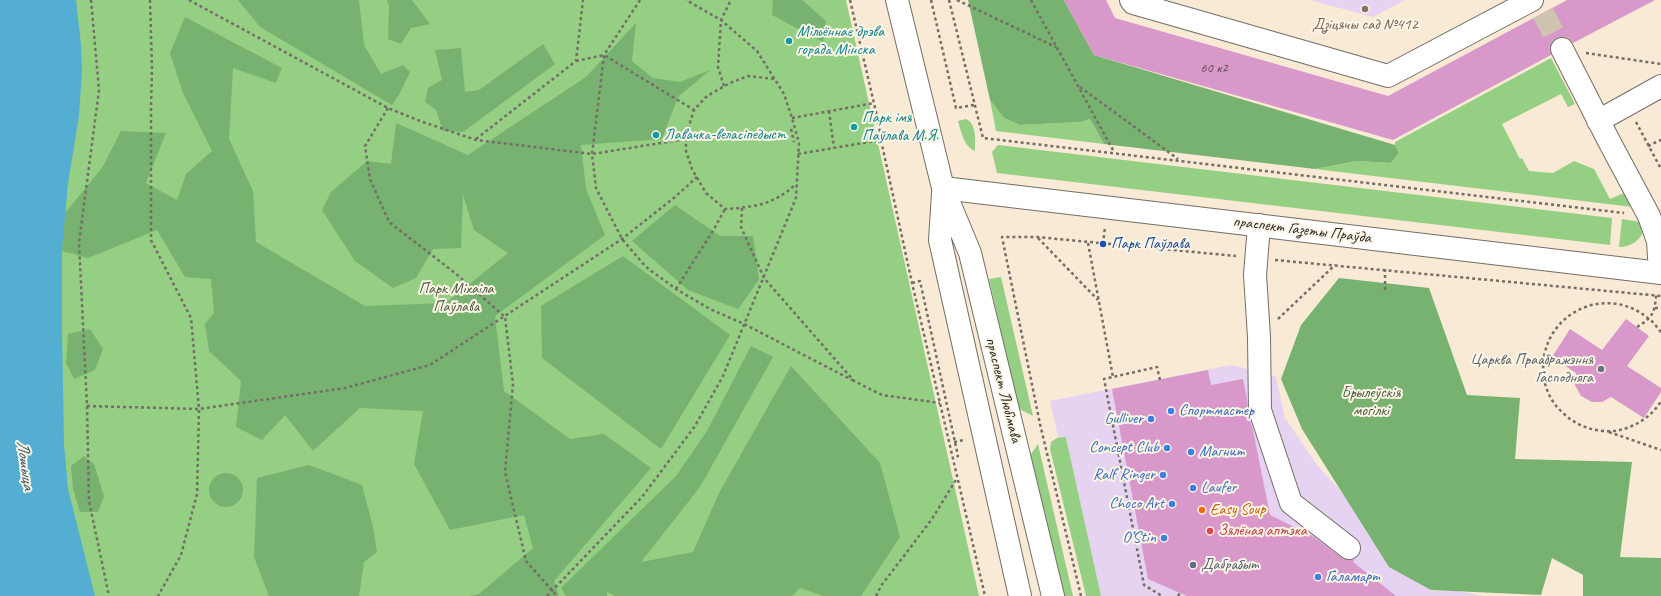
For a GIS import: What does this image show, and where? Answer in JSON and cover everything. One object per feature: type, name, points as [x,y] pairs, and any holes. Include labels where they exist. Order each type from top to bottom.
[{"type":"main road","name":"праспект Любімава","points":[[897,0],[943,188],[970,253],[1053,596]]},
{"type":"main road","points":[[1131,0],[1133,3],[1388,76],[1498,8],[1537,4]]},
{"type":"main road","points":[[1562,49],[1649,216],[1658,240],[1661,273]]},
{"type":"main road","points":[[1598,120],[1661,86]]},
{"type":"main road","name":"праспект Любімава","points":[[943,188],[940,240],[1020,596]]},
{"type":"main road","name":"праспект Газеты Праўда","points":[[943,188],[1661,273]]},
{"type":"main road","points":[[1259,225],[1255,275],[1259,337],[1260,410],[1291,503],[1349,548]]},
{"type":"path","points":[[91,0],[99,90],[79,243],[87,406],[89,501],[109,596]]},
{"type":"path","points":[[150,0],[152,68],[152,240],[191,318],[199,409],[197,494],[181,555],[158,596]]},
{"type":"path","points":[[189,0],[388,108],[420,121],[476,140],[592,154],[686,139]]},
{"type":"path","points":[[576,61],[584,0]]},
{"type":"path","points":[[640,0],[604,55],[592,154],[596,188],[622,239],[646,267],[676,289],[710,309],[744,324],[882,395],[940,403]]},
{"type":"path","points":[[547,596],[642,497],[695,426],[723,376],[796,198],[799,143],[784,94],[757,51],[721,20],[686,0]]},
{"type":"path","points":[[724,86],[718,67],[721,20],[730,0]]},
{"type":"path","points":[[850,0],[874,103],[912,283],[985,596]]},
{"type":"path","points":[[931,0],[956,108],[974,105]]},
{"type":"path","points":[[950,0],[983,138],[1114,152],[1649,216]]},
{"type":"path","points":[[957,0],[1057,47]]},
{"type":"path","points":[[1031,0],[1114,152]]},
{"type":"path","points":[[1562,49],[1661,64]]},
{"type":"path","points":[[476,140],[576,61],[604,55],[694,110]]},
{"type":"path","points":[[774,79],[748,76],[724,86],[707,96],[694,110],[686,139],[686,152],[706,193],[725,209],[742,208],[768,203],[786,194],[797,184]]},
{"type":"path","points":[[1078,86],[1179,160]]},
{"type":"path","points":[[792,118],[874,103]]},
{"type":"path","points":[[388,108],[365,146],[370,179],[389,222],[455,273],[505,317],[512,384],[505,472],[526,561],[557,596]]},
{"type":"path","points":[[829,111],[834,148]]},
{"type":"path","points":[[1635,120],[1661,169]]},
{"type":"path","points":[[791,128],[794,142]]},
{"type":"path","points":[[798,154],[881,140]]},
{"type":"path","points":[[1648,146],[1661,140]]},
{"type":"path","points":[[87,406],[199,409],[345,388],[430,365],[622,239],[675,197],[697,177]]},
{"type":"path","points":[[742,208],[741,227],[764,278],[854,381]]},
{"type":"path","points":[[676,289],[725,209]]},
{"type":"path","points":[[1081,596],[1040,424],[1002,237],[1037,237],[1661,296]]},
{"type":"path","points":[[1037,237],[1099,300]]},
{"type":"path","points":[[1088,243],[1113,377]]},
{"type":"path","points":[[1259,337],[1335,265]]},
{"type":"path","points":[[1385,269],[1385,293]]},
{"type":"path","points":[[912,283],[920,281],[958,456],[952,458]]},
{"type":"path","points":[[1637,328],[1650,319],[1655,308],[1656,295]]},
{"type":"path","points":[[1661,332],[1650,319],[1632,308],[1612,303],[1591,305],[1572,313],[1556,327],[1546,346],[1542,366],[1546,387],[1555,406],[1570,420],[1588,429],[1607,432],[1661,450]]},
{"type":"path","points":[[1655,308],[1661,308]]},
{"type":"path","points":[[1160,380],[1157,367],[1104,379],[1144,585],[1162,596]]},
{"type":"path","points":[[1607,432],[1626,429],[1644,420],[1658,407],[1661,401]]},
{"type":"path","points":[[876,596],[881,586],[932,519],[957,477]]},
{"type":"shaded area","name":"Дзіцячы сад №412","points":[[1310,0],[1405,0],[1373,17]]},
{"type":"shaded area","points":[[1231,365],[1276,377],[1285,418],[1317,465],[1431,591],[1458,591],[1484,596],[1094,596],[1050,401]]},
{"type":"green space","name":"Парк Міхаіла Паўлава","points":[[0,0],[846,0],[979,596],[0,596]]},
{"type":"green space","points":[[238,0],[359,0],[364,45],[381,74],[403,65],[410,72],[399,95],[392,105],[260,27]]},
{"type":"green space","points":[[387,0],[412,0],[430,24],[411,28],[401,44],[388,39],[389,5]]},
{"type":"green space","points":[[773,0],[802,0],[826,21],[823,42],[772,15]]},
{"type":"green space","points":[[968,0],[1064,0],[1094,55],[1395,145],[1399,153],[1391,163],[1357,161],[1315,169],[1104,144],[1090,119],[1081,122],[1020,125],[1004,118],[990,100]]},
{"type":"green space","points":[[185,17],[282,68],[276,83],[233,68],[229,139],[253,191],[256,242],[365,306],[446,303],[508,253],[474,230],[463,195],[461,248],[433,249],[416,278],[393,288],[355,261],[322,210],[331,192],[367,161],[391,164],[396,123],[468,155],[586,77],[636,23],[632,61],[653,78],[680,82],[710,70],[678,97],[662,139],[581,145],[586,189],[605,235],[495,316],[504,391],[570,439],[604,434],[651,468],[554,581],[559,596],[469,596],[479,594],[533,548],[524,515],[450,530],[414,464],[423,411],[360,408],[313,451],[285,415],[262,440],[236,427],[241,381],[209,351],[205,324],[214,313],[211,279],[185,277],[157,230],[88,258],[62,251],[65,213],[102,168],[121,131],[166,133],[146,183],[177,200],[186,174],[212,151],[183,93],[170,53]]},
{"type":"green space","points":[[543,44],[555,64],[463,132],[443,131],[436,110],[425,102],[428,88],[442,80],[435,50],[461,48],[465,92],[479,90]]},
{"type":"green space","points":[[1551,58],[1575,104],[1568,107],[1561,94],[1502,124],[1520,159],[1522,158],[1529,171],[1553,173],[1574,161],[1594,169],[1610,199],[1624,193],[1627,194],[1633,207],[1315,169],[1357,161],[1391,163],[1399,153],[1395,142]]},
{"type":"green space","points":[[990,100],[1004,118],[1020,125],[1081,122],[1090,119],[1104,144],[996,131]]},
{"type":"green space","points":[[966,119],[970,121],[974,129],[975,151],[968,146],[958,121]]},
{"type":"green space","points":[[998,145],[1612,218],[1610,245],[997,173],[992,152]]},
{"type":"green space","points":[[675,205],[720,236],[753,236],[759,280],[738,309],[688,290],[632,241]]},
{"type":"green space","points":[[1622,219],[1641,222],[1644,230],[1634,243],[1619,247]]},
{"type":"green space","points":[[623,256],[730,335],[661,449],[542,358],[541,306]]},
{"type":"green space","points":[[1001,277],[1033,416],[1019,409],[989,279]]},
{"type":"green space","name":"Брылеўскія могілкі","points":[[1339,278],[1429,288],[1467,395],[1520,398],[1515,459],[1632,462],[1620,557],[1661,558],[1661,596],[1583,596],[1583,575],[1552,558],[1541,595],[1431,590],[1389,567],[1302,429],[1281,379],[1301,325]]},
{"type":"green space","points":[[90,329],[103,349],[95,370],[74,379],[66,363],[68,334]]},
{"type":"green space","points":[[751,346],[773,357],[700,487],[641,562],[693,552],[719,493],[791,366],[880,463],[900,537],[861,596],[824,596],[800,588],[792,596],[615,596],[607,592],[607,596],[566,596],[561,588],[676,476],[707,431]]},
{"type":"green space","points":[[1066,437],[1101,596],[1086,596],[1050,449],[1051,442],[1057,438]]},
{"type":"green space","points":[[1038,444],[1073,596],[1062,596],[1029,457]]},
{"type":"green space","points":[[84,456],[94,464],[104,496],[98,512],[80,512],[73,489],[71,466]]},
{"type":"green space","points":[[309,465],[362,485],[373,527],[377,552],[364,562],[359,596],[269,596],[254,557],[257,478]]},
{"type":"green space","points":[[229,473],[236,475],[241,480],[243,490],[241,500],[236,505],[223,507],[216,505],[211,500],[209,487],[211,480],[216,475]]},
{"type":"water","name":"Лошыца","points":[[0,0],[76,0],[82,71],[79,116],[68,183],[62,251],[64,444],[68,489],[95,596],[0,596]]},
{"type":"building","points":[[1064,0],[1106,0],[1115,18],[1388,96],[1567,0],[1655,0],[1573,43],[1569,39],[1563,37],[1556,38],[1552,42],[1550,48],[1551,55],[1393,140],[1094,55]]},
{"type":"building","name":"Царква Праабражэння Гасподняга","points":[[1626,319],[1649,336],[1627,366],[1661,388],[1661,392],[1644,418],[1611,397],[1602,402],[1592,402],[1581,396],[1575,385],[1576,373],[1552,357],[1570,329],[1602,350]]},
{"type":"building","name":"Магнит","points":[[1208,370],[1211,385],[1243,379],[1248,414],[1253,430],[1270,515],[1314,537],[1342,558],[1348,560],[1355,559],[1353,562],[1396,596],[1187,596],[1148,579],[1112,389]]},
{"type":"tunnel","points":[[1543,13],[1562,49]]},
{"type":"place","name":"Дзіцячы сад №412","points":[[1365,9]]},
{"type":"place","name":"Мільённае дрэва горада Мінска","points":[[789,41]]},
{"type":"place","name":"Парк імя Паўлава М.Я.","points":[[854,127]]},
{"type":"place","name":"Лавачка-веласіпедыст","points":[[656,135]]},
{"type":"place","name":"Парк Паўлава","points":[[1103,244]]},
{"type":"place","name":"Царква Праабражэння Гасподняга","points":[[1601,369]]},
{"type":"place","name":"Спортмастер","points":[[1171,411]]},
{"type":"place","name":"Gulliver","points":[[1151,419]]},
{"type":"place","name":"Concept Club","points":[[1167,448]]},
{"type":"place","name":"Магнит","points":[[1191,452]]},
{"type":"place","name":"Ralf Ringer","points":[[1163,475]]},
{"type":"place","name":"Laufer","points":[[1193,488]]},
{"type":"place","name":"Choco Art","points":[[1172,504]]},
{"type":"place","name":"Easy Soup","points":[[1202,510]]},
{"type":"place","name":"Зялёная аптэка","points":[[1210,531]]},
{"type":"place","name":"O’Stin","points":[[1164,538]]},
{"type":"place","name":"Дабрабыт","points":[[1193,565]]},
{"type":"place","name":"Галамарт","points":[[1318,577]]}]
